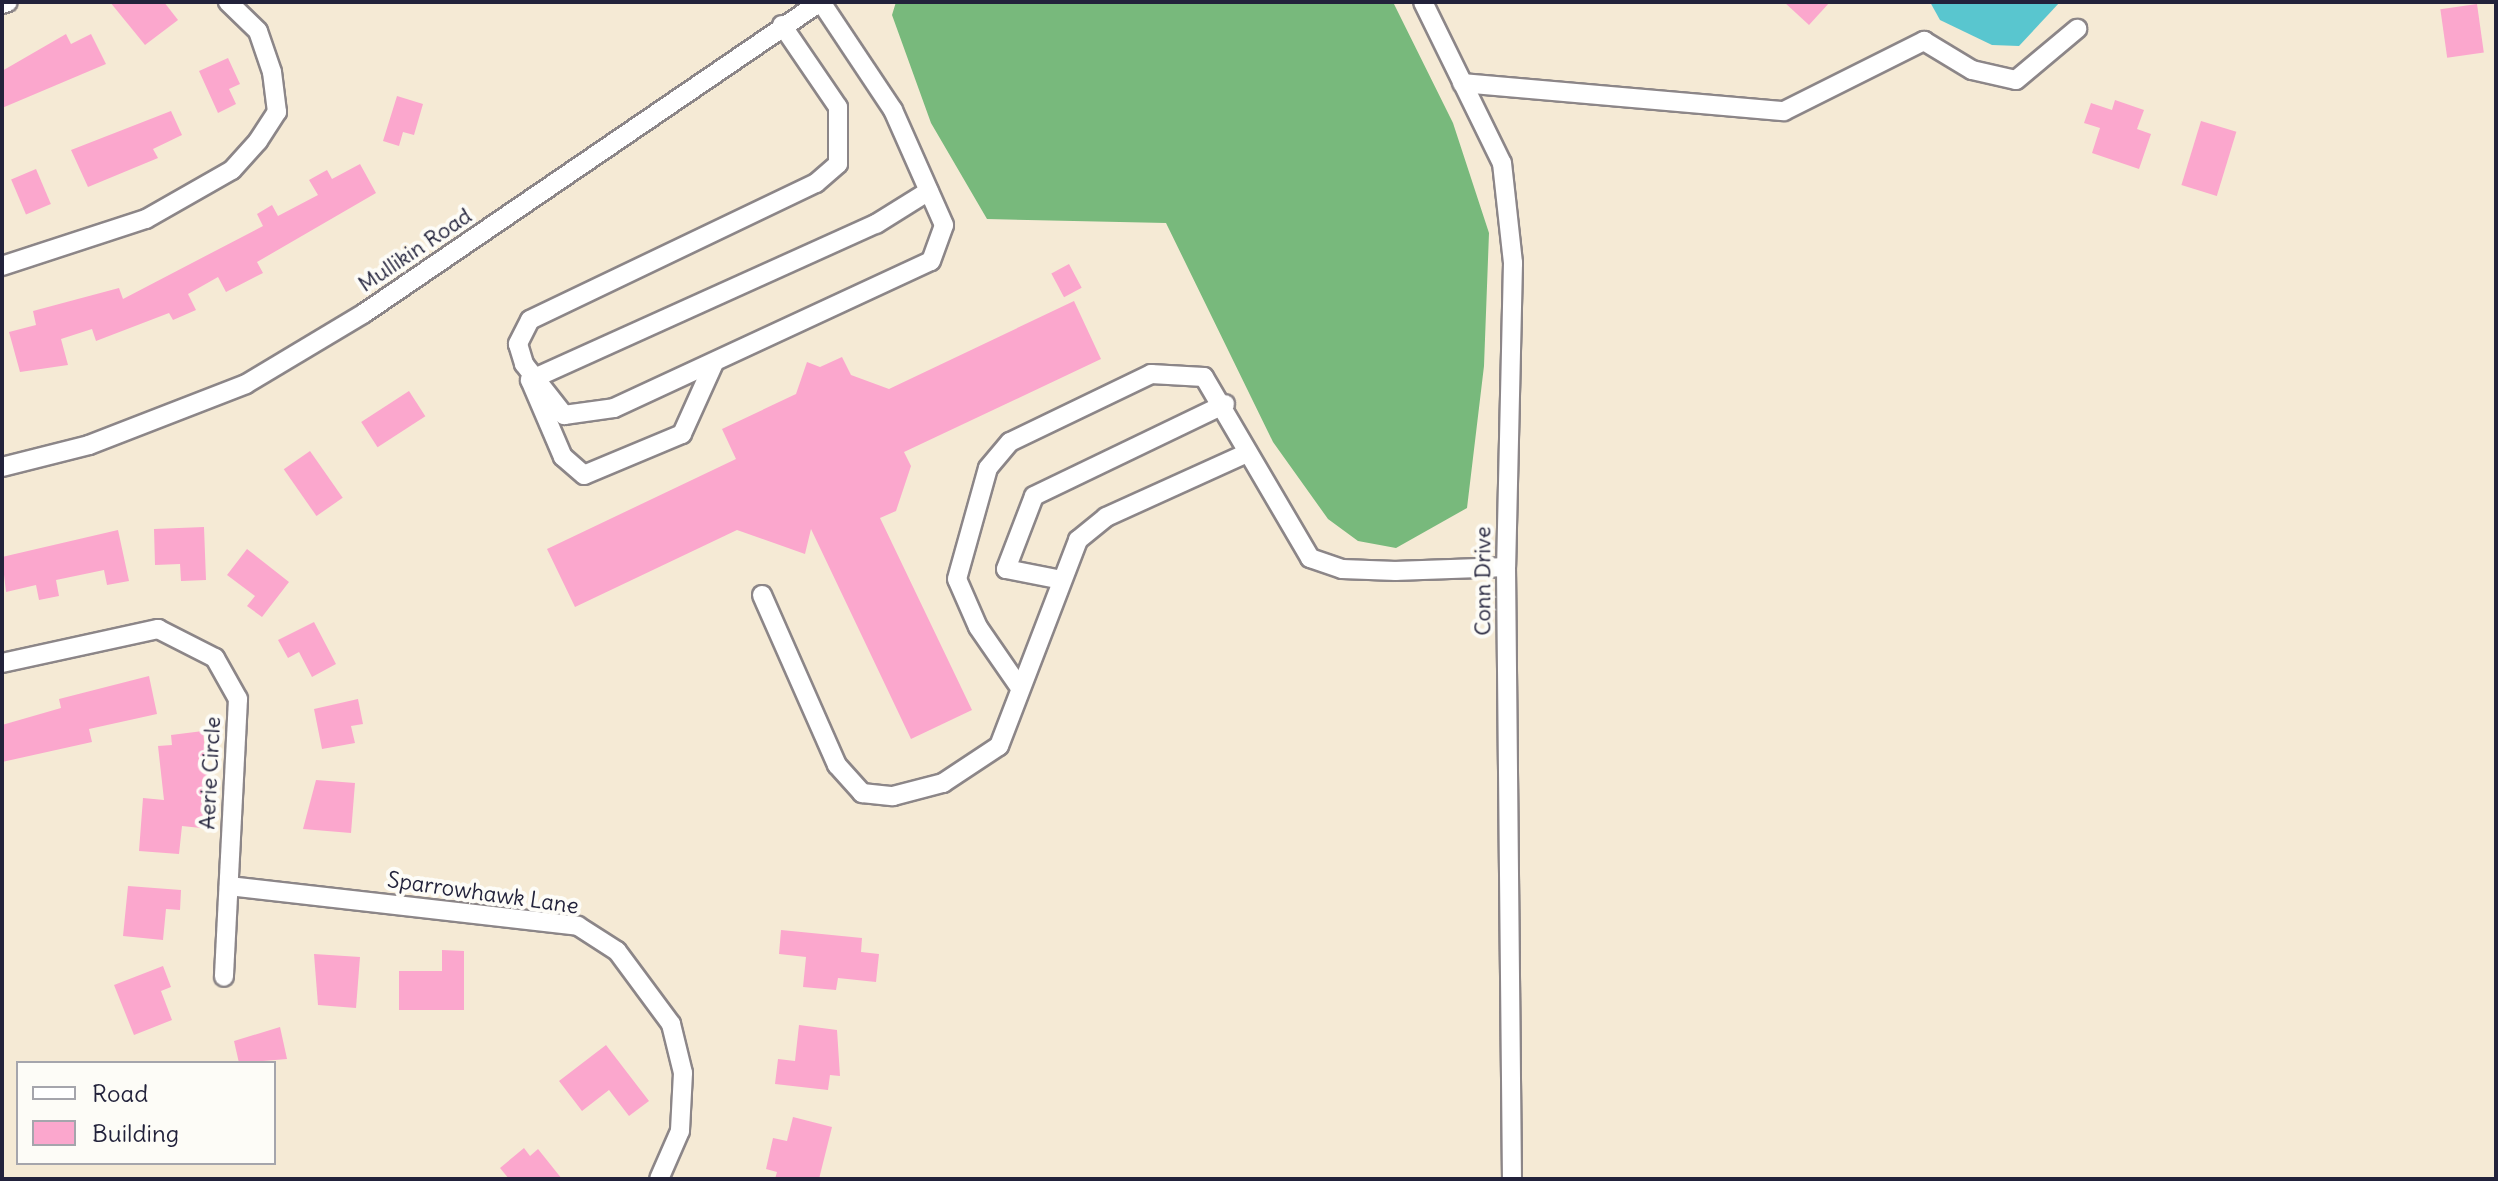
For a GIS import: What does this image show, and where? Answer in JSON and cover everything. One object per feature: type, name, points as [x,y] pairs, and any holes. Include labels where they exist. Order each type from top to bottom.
[{"type":"street","points":[[2,4],[8,2]]},
{"type":"street","points":[[2,266],[146,219],[232,170],[258,141],[277,112],[272,72],[258,31],[228,2]]},
{"type":"street","points":[[530,380],[564,415],[582,415],[714,363],[931,261],[944,225],[893,110],[820,2]]},
{"type":"street","name":"Mullikin Road","points":[[2,467],[89,445],[246,384],[363,314],[782,25],[820,2]]},
{"type":"street","name":"Conn Drive","points":[[1423,2],[1502,163],[1513,263],[1506,567],[1512,1179]]},
{"type":"street","points":[[714,363],[682,434],[584,475],[563,457],[518,344],[530,320],[816,183],[838,164],[838,107],[782,25]]},
{"type":"street","points":[[1462,83],[1784,111],[1924,41],[1972,70],[2016,80],[2077,29]]},
{"type":"street","points":[[530,380],[876,224],[929,191]]},
{"type":"street","points":[[1018,685],[978,627],[957,579],[988,468],[1010,442],[1151,374],[1204,377],[1225,404],[1245,454],[1310,558],[1342,569],[1396,571],[1506,567]]},
{"type":"street","points":[[1062,580],[1006,569],[1034,496],[1225,404]]},
{"type":"street","points":[[762,595],[837,765],[862,793],[893,796],[943,783],[999,746],[1018,685],[1078,540],[1106,517],[1245,454]]},
{"type":"street","name":"Aerie Circle","points":[[2,663],[158,629],[215,658],[238,699],[224,977]]},
{"type":"street","name":"Sparrowhawk Lane","points":[[229,886],[578,926],[617,951],[671,1024],[683,1073],[680,1131],[659,1179]]},
{"type":"green space","points":[[896,2],[1393,2],[1453,123],[1489,233],[1484,366],[1467,508],[1396,548],[1358,541],[1328,519],[1273,442],[1166,223],[987,219],[931,123],[892,15]]},
{"type":"water","points":[[1930,2],[2060,2],[2019,46],[1992,45],[1940,20]]},
{"type":"building","points":[[110,2],[164,2],[178,20],[145,45]]},
{"type":"building","points":[[1784,2],[1830,2],[1809,25]]},
{"type":"building","points":[[2477,4],[2484,53],[2447,58],[2440,9]]},
{"type":"building","points":[[66,34],[71,44],[91,34],[106,64],[2,108],[2,71]]},
{"type":"building","points":[[228,58],[240,84],[229,89],[236,104],[218,113],[199,71]]},
{"type":"building","points":[[397,96],[423,104],[414,135],[403,132],[399,146],[383,141]]},
{"type":"building","points":[[2115,100],[2144,110],[2137,129],[2151,134],[2139,169],[2092,153],[2100,128],[2084,123],[2091,103],[2112,110]]},
{"type":"building","points":[[171,111],[182,135],[153,149],[158,158],[88,187],[71,150]]},
{"type":"building","points":[[2201,121],[2236,132],[2217,196],[2181,185]]},
{"type":"building","points":[[360,164],[376,193],[257,262],[263,273],[226,292],[218,277],[188,294],[196,310],[173,320],[169,313],[96,341],[92,329],[61,339],[68,365],[20,372],[9,332],[36,325],[33,311],[119,288],[123,299],[263,226],[257,214],[272,205],[278,216],[318,195],[309,180],[327,170],[332,179]]},
{"type":"building","points":[[36,169],[51,204],[26,215],[11,180]]},
{"type":"building","points":[[1069,264],[1082,288],[1064,297],[1051,273]]},
{"type":"building","points":[[1074,301],[1101,359],[904,452],[911,466],[896,511],[880,518],[972,710],[911,739],[811,529],[805,554],[737,530],[575,607],[547,549],[736,459],[722,429],[796,394],[807,362],[820,367],[842,357],[851,375],[889,389]]},
{"type":"building","points":[[409,391],[425,416],[378,447],[361,422]]},
{"type":"building","points":[[310,451],[343,498],[316,516],[284,469]]},
{"type":"building","points":[[204,527],[206,580],[181,581],[180,564],[155,565],[154,529]]},
{"type":"building","points":[[118,530],[129,581],[107,585],[104,570],[56,580],[59,596],[39,600],[36,585],[6,592],[2,557]]},
{"type":"building","points":[[247,549],[289,582],[262,617],[247,606],[255,596],[227,575]]},
{"type":"building","points":[[314,622],[336,664],[312,677],[299,652],[288,658],[278,640]]},
{"type":"building","points":[[149,676],[157,714],[89,729],[92,742],[2,762],[2,725],[61,708],[59,699]]},
{"type":"building","points":[[358,699],[363,724],[351,726],[355,743],[322,749],[314,709]]},
{"type":"building","points":[[203,731],[208,782],[201,828],[182,826],[179,854],[139,851],[143,798],[164,800],[158,746],[172,745],[171,735]]},
{"type":"building","points":[[316,780],[355,783],[351,833],[303,829]]},
{"type":"building","points":[[128,886],[181,890],[180,910],[166,909],[163,940],[123,936]]},
{"type":"building","points":[[781,930],[862,938],[861,952],[879,954],[876,982],[838,978],[836,990],[803,987],[806,957],[779,954]]},
{"type":"building","points":[[442,950],[464,951],[464,1010],[399,1010],[399,971],[442,971]]},
{"type":"building","points":[[314,954],[360,957],[356,1008],[318,1005]]},
{"type":"building","points":[[163,966],[171,987],[161,991],[172,1020],[134,1035],[114,985]]},
{"type":"building","points":[[799,1025],[837,1030],[840,1076],[830,1075],[828,1090],[775,1084],[778,1059],[795,1061]]},
{"type":"building","points":[[280,1027],[287,1059],[239,1061],[234,1041]]},
{"type":"building","points":[[606,1045],[649,1101],[629,1116],[609,1090],[582,1111],[559,1081]]},
{"type":"building","points":[[793,1117],[832,1127],[819,1179],[775,1179],[777,1172],[766,1169],[773,1138],[787,1141]]},
{"type":"building","points":[[524,1148],[530,1156],[538,1149],[562,1179],[509,1179],[500,1168]]}]
